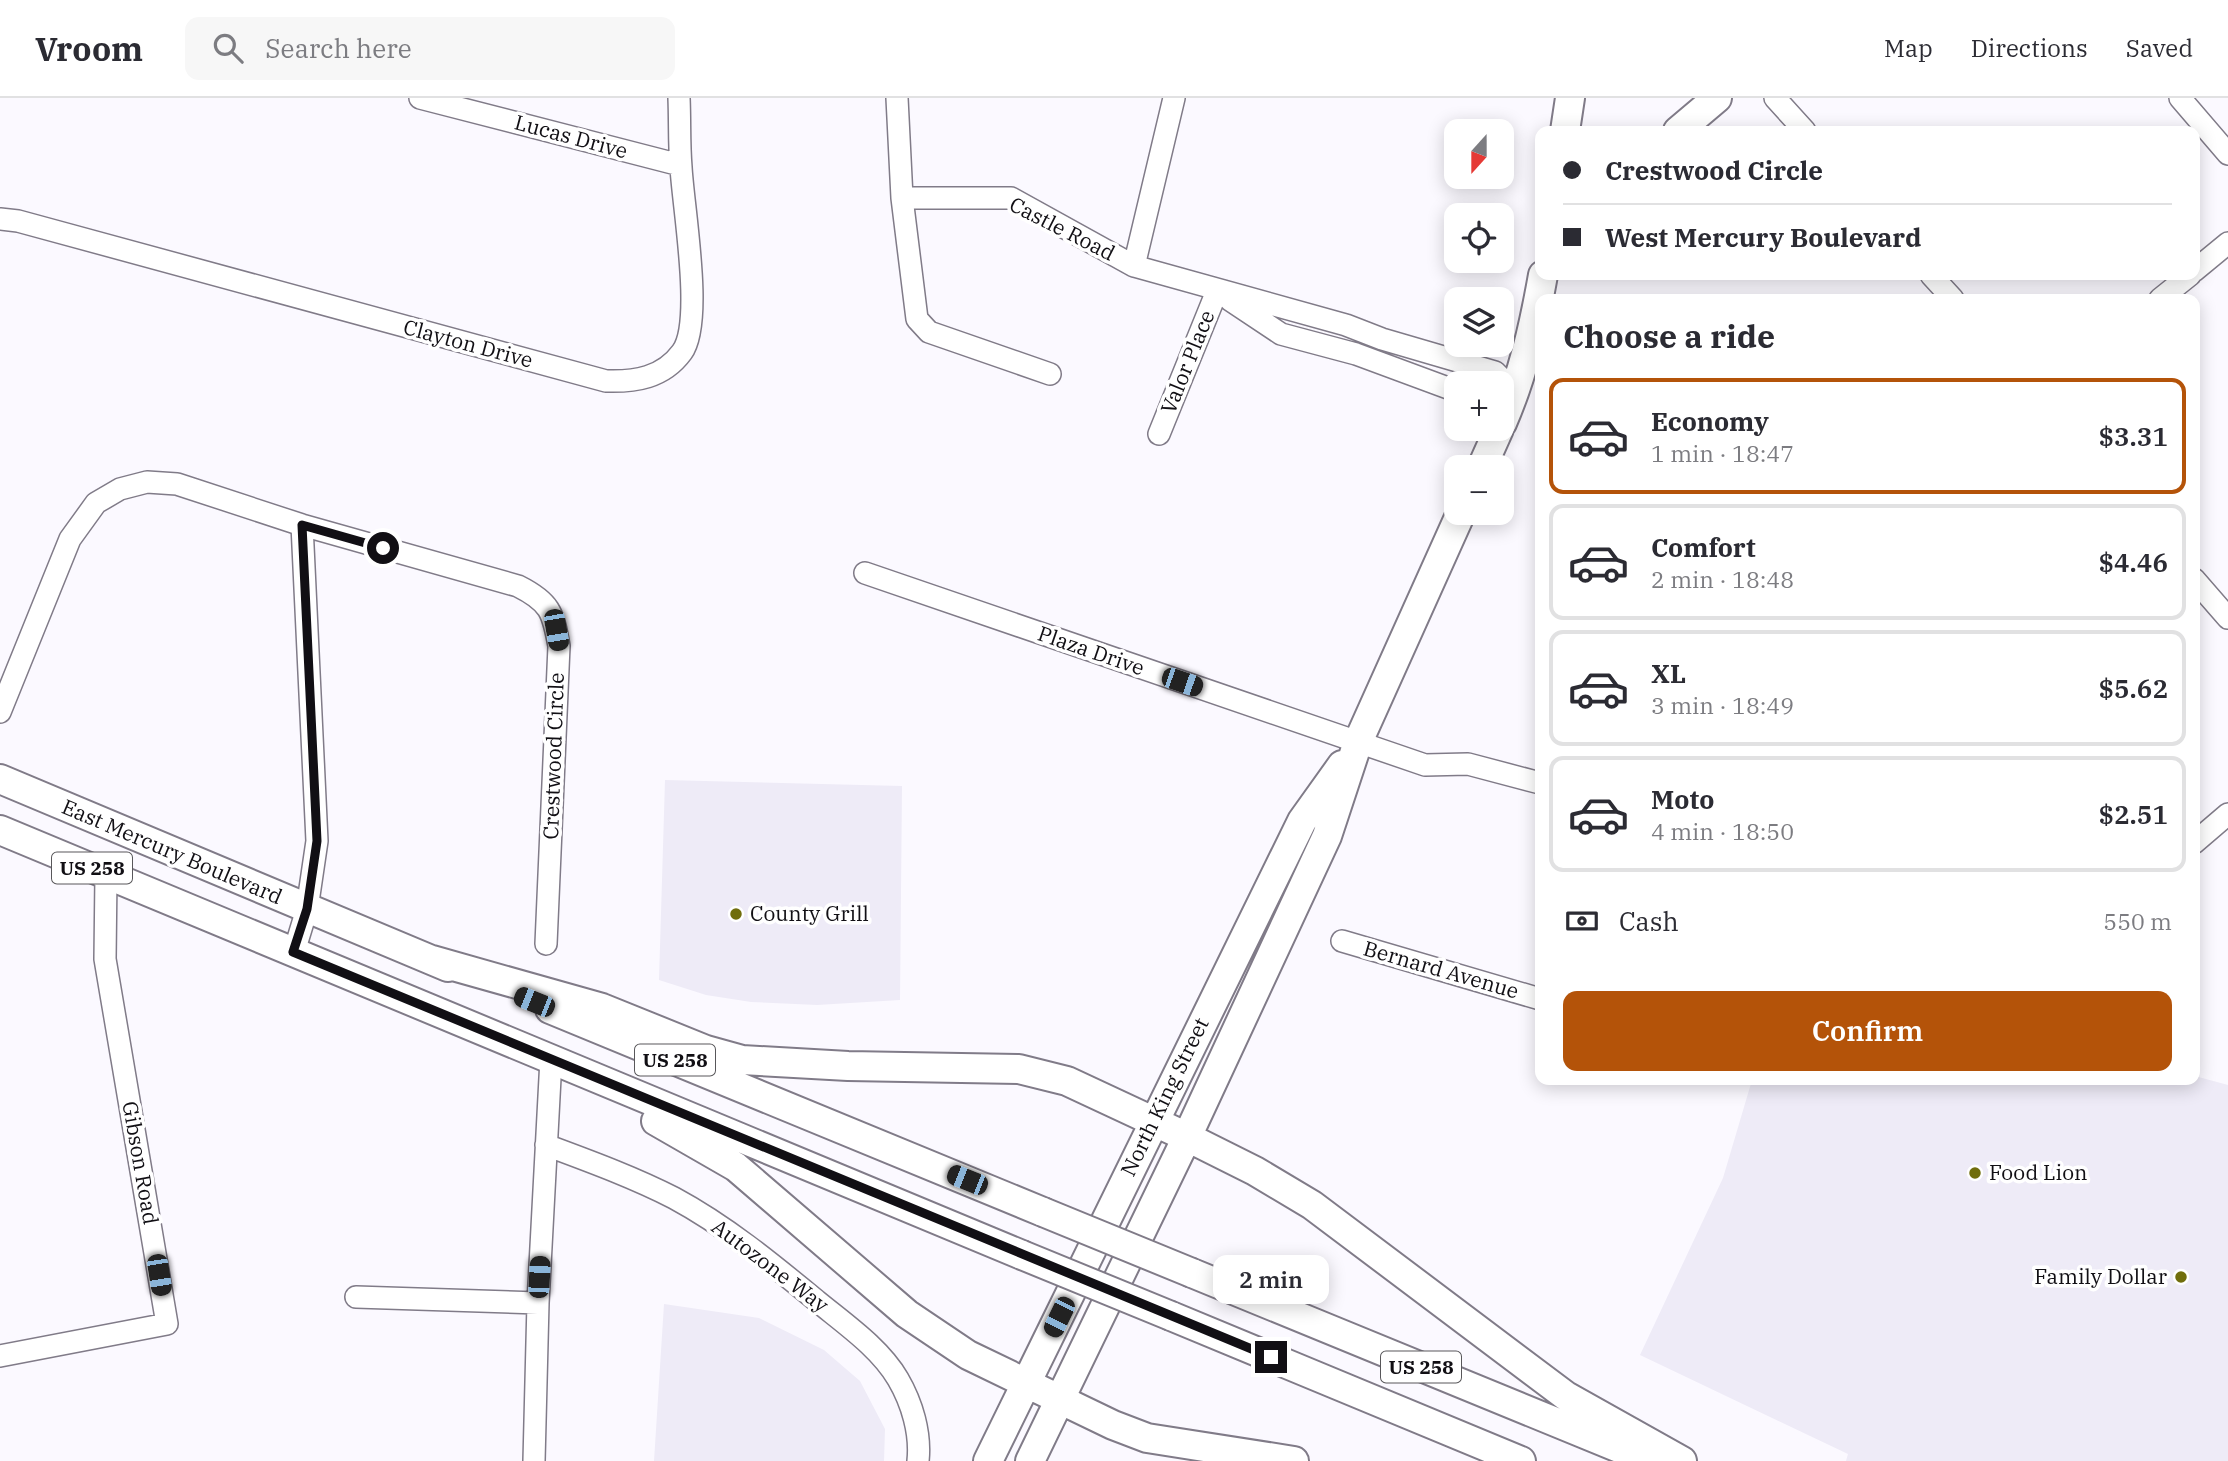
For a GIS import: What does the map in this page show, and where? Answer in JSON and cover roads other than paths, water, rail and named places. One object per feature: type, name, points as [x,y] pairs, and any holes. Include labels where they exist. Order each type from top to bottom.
[{"type":"main road","points":[[1566,126],[1570,98]]},
{"type":"main road","points":[[1684,126],[1717,98]]},
{"type":"main road","points":[[1514,377],[1535,319]]},
{"type":"main road","name":"North King Street","points":[[1030,1461],[1187,1137],[1327,836],[1358,743],[1456,525]]},
{"type":"main road","name":"North King Street","points":[[989,1461],[1153,1120],[1302,821],[1358,743]]},
{"type":"main road","name":"East Mercury Boulevard","points":[[0,779],[307,909],[1650,1461]]},
{"type":"main road","name":"US 258","points":[[0,831],[1521,1461]]},
{"type":"main road","points":[[432,960],[601,1008],[720,1055],[767,1063],[1029,1071],[1067,1081],[1255,1171],[1312,1205],[1566,1396],[1682,1461]]},
{"type":"main road","points":[[551,1059],[736,1167],[936,1336],[1026,1384],[1147,1438],[1183,1446],[1294,1461]]},
{"type":"street","name":"Lucas Drive","points":[[420,98],[680,165]]},
{"type":"street","name":"Clayton Drive","points":[[0,219],[31,224],[606,381],[635,382],[662,371],[683,351],[691,328],[692,302],[680,165],[680,98]]},
{"type":"street","points":[[897,98],[902,198],[917,318],[929,332],[1050,374]]},
{"type":"street","points":[[1134,265],[1174,98]]},
{"type":"street","points":[[1775,98],[1800,126]]},
{"type":"street","points":[[2180,98],[2228,153]]},
{"type":"street","name":"Castle Road","points":[[902,198],[1011,198],[1134,265],[1217,291],[1346,324],[1382,339],[1492,371]]},
{"type":"street","points":[[2200,266],[2228,243]]},
{"type":"street","points":[[1936,280],[1948,294]]},
{"type":"street","points":[[2166,294],[2184,280]]},
{"type":"street","name":"Castle Road","points":[[1217,291],[1281,334],[1356,355],[1444,386]]},
{"type":"street","name":"Valor Place","points":[[1159,434],[1217,291]]},
{"type":"street","name":"Crestwood Circle","points":[[0,712],[70,539],[96,503],[120,489],[147,482],[177,484],[302,525],[518,586],[538,596],[553,613],[559,646],[546,944]]},
{"type":"street","points":[[293,952],[307,909],[317,841],[302,525]]},
{"type":"street","name":"Plaza Drive","points":[[865,573],[1425,765],[1468,764],[1535,782]]},
{"type":"street","points":[[2200,586],[2228,618]]},
{"type":"street","points":[[2200,838],[2228,814]]},
{"type":"street","name":"Gibson Road","points":[[0,1356],[167,1324],[104,959],[106,875]]},
{"type":"street","name":"Bernard Avenue","points":[[1342,941],[1535,998]]},
{"type":"street","points":[[534,1461],[538,1303],[551,1059]]},
{"type":"street","name":"Autozone Way","points":[[545,1145],[608,1169],[695,1210],[779,1270],[842,1321],[881,1357],[898,1378],[911,1407],[917,1432],[918,1461]]},
{"type":"street","points":[[356,1297],[538,1303]]},
{"type":"place","name":"County Grill","points":[[736,914]]},
{"type":"place","name":"Food Lion","points":[[1975,1173]]},
{"type":"place","name":"Family Dollar","points":[[2181,1277]]}]
